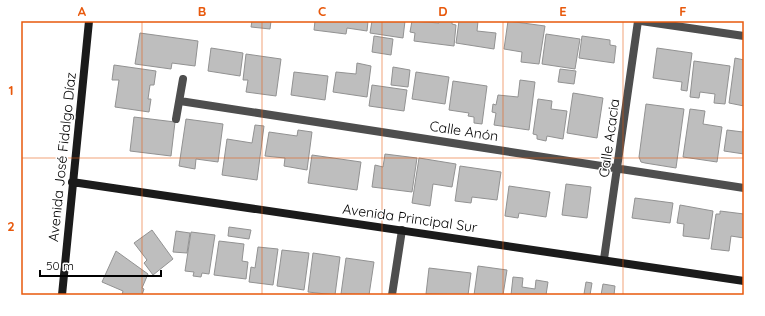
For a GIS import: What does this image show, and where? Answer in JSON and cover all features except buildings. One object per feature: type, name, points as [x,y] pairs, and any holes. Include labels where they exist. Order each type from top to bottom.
[{"type":"street","name":"Avenida José Fidalgo Díaz","points":[[62,295],[89,21]]},
{"type":"street","points":[[640,21],[744,36]]},
{"type":"street","name":"Calle Acacia","points":[[604,259],[640,21]]},
{"type":"street","points":[[176,119],[183,79]]},
{"type":"street","name":"Calle Anón","points":[[180,101],[744,188]]},
{"type":"street","name":"Avenida Principal Sur","points":[[72,182],[604,259],[744,281]]},
{"type":"street","points":[[392,295],[402,230]]}]
